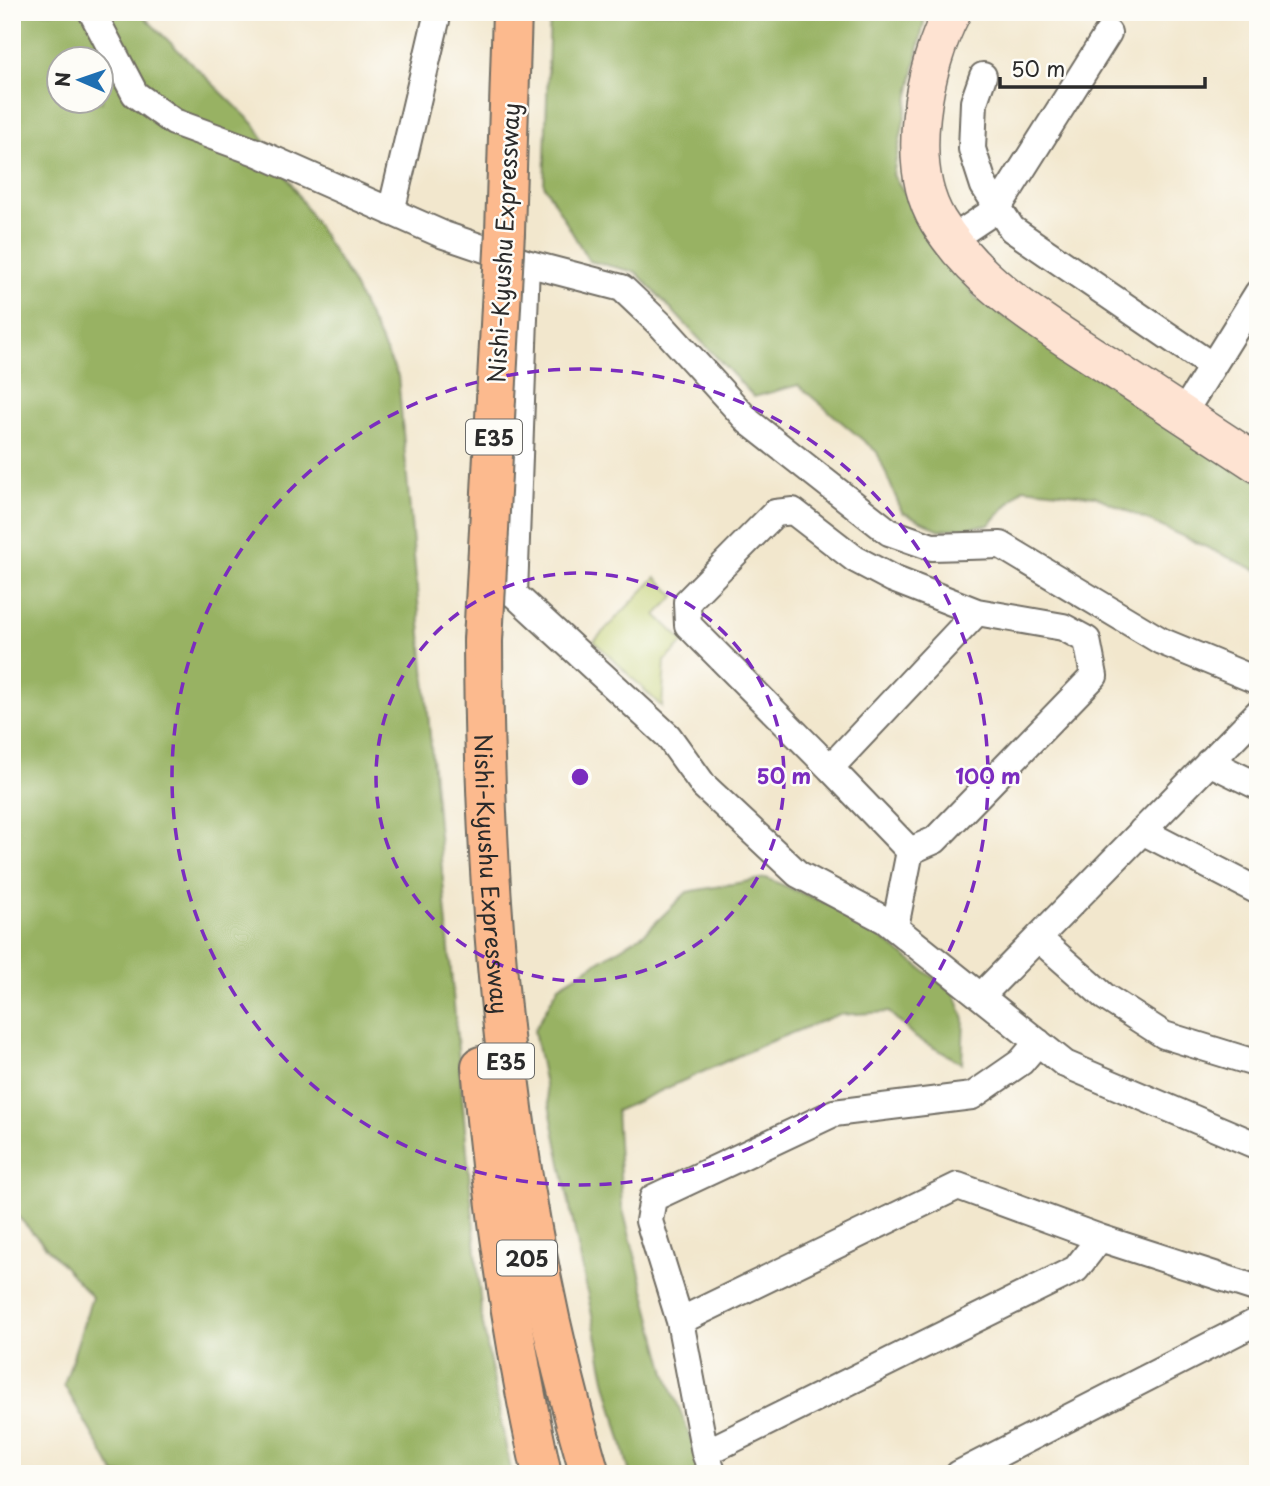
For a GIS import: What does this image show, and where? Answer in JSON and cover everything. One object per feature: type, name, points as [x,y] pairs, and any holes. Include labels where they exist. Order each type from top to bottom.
[{"type":"highway","name":"Nishi-Kyushu Expressway","points":[[512,12],[505,232],[474,819],[480,1055],[491,1171],[508,1296],[541,1474]]},
{"type":"highway","name":"Nishi-Kyushu Expressway","points":[[483,641],[486,804],[503,1038],[519,1167],[540,1272],[590,1474]]},
{"type":"highway","name":"205","points":[[503,1038],[510,1142],[521,1226],[536,1312],[576,1474]]},
{"type":"street","points":[[92,12],[135,94],[174,122],[256,152],[391,212],[526,263],[622,288],[662,326],[749,422],[889,532],[932,547],[1001,545],[1161,640],[1258,681]]},
{"type":"street","points":[[391,212],[438,12]]},
{"type":"street","points":[[952,12],[936,42],[924,101],[918,160],[937,220],[976,270],[1034,317],[1258,464]]},
{"type":"street","points":[[952,239],[997,209],[1108,33]]},
{"type":"street","points":[[983,76],[974,102],[972,149],[984,186],[1012,229],[1212,366]]},
{"type":"street","points":[[526,263],[514,594],[668,736],[704,786],[797,874],[895,927],[1065,1063],[1258,1146]]},
{"type":"street","points":[[1182,415],[1258,293]]},
{"type":"street","points":[[793,512],[855,559],[893,579],[977,612],[1063,627],[1087,640],[1094,676],[936,840],[910,851],[688,625],[687,602],[775,513],[793,512]]},
{"type":"street","points":[[830,768],[977,612]]},
{"type":"street","points":[[981,996],[1258,713]]},
{"type":"street","points":[[1209,762],[1258,786]]},
{"type":"street","points":[[1142,831],[1258,891]]},
{"type":"street","points":[[895,927],[910,851]]},
{"type":"street","points":[[1038,938],[1105,997],[1164,1035],[1258,1064]]},
{"type":"street","points":[[1038,1042],[1021,1062],[972,1096],[834,1113],[653,1198],[649,1221],[680,1321],[709,1463],[1076,1269],[1100,1238]]},
{"type":"street","points":[[680,1321],[958,1186],[1100,1238],[1258,1289]]},
{"type":"street","points":[[959,1474],[1258,1321]]},
{"type":"green space","points":[[12,12],[139,12],[254,124],[351,280],[398,376],[482,1319],[511,1474],[115,1474],[64,1385],[92,1297],[12,1210]]},
{"type":"green space","points":[[550,12],[926,12],[893,175],[976,298],[1258,481],[1258,571],[1095,496],[1023,488],[989,525],[940,530],[902,512],[877,452],[798,385],[754,397],[636,272],[589,261],[544,185]]},
{"type":"green space","points":[[656,577],[675,596],[656,615],[684,642],[665,661],[662,707],[594,641]]},
{"type":"green space","points":[[766,878],[847,912],[955,994],[964,1019],[962,1063],[916,1038],[889,1012],[837,1015],[769,1042],[616,1111],[622,1206],[666,1373],[704,1474],[630,1474],[605,1379],[534,1031],[559,986],[645,933],[687,892]]}]
